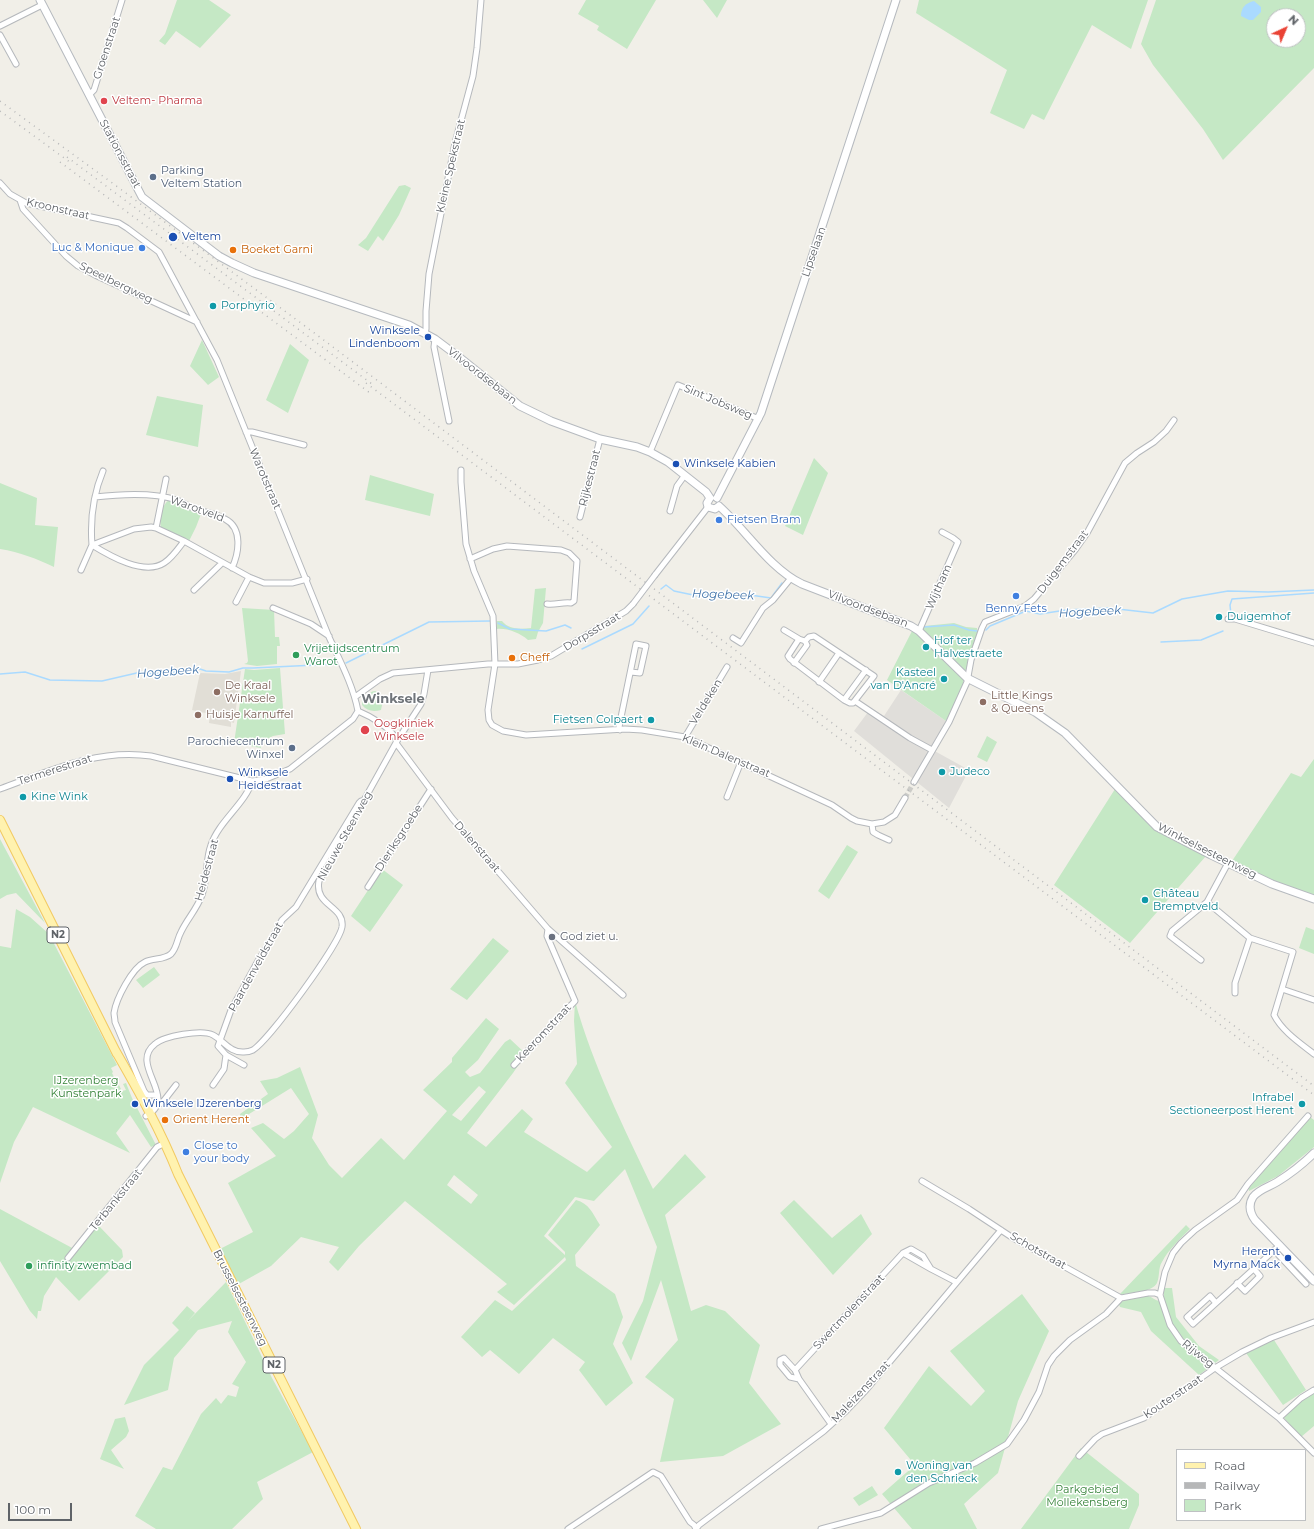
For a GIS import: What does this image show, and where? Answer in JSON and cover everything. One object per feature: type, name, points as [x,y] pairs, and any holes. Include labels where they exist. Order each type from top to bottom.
[{"type":"main road","name":"Brusselsesteenweg","points":[[0,820],[115,1050],[136,1085],[148,1115],[356,1529]]},
{"type":"street","name":"Groenstraat","points":[[89,95],[94,90],[122,0]]},
{"type":"street","name":"Kleine Spekstraat","points":[[425,333],[428,282],[431,261],[456,142],[473,76],[481,0]]},
{"type":"street","name":"Lipselaan","points":[[708,507],[707,501],[715,501],[759,419],[896,0]]},
{"type":"street","name":"Stationsstraat","points":[[41,2],[142,197],[220,256],[244,269]]},
{"type":"street","points":[[0,26],[41,2]]},
{"type":"street","points":[[0,35],[16,64]]},
{"type":"street","name":"Kroonstraat","points":[[0,184],[10,194],[26,203],[122,224],[159,252]]},
{"type":"street","name":"Speelbergweg","points":[[20,200],[23,209],[66,256],[78,266],[196,322]]},
{"type":"street","points":[[26,203],[25,208],[28,214]]},
{"type":"street","name":"Warotstraat","points":[[159,252],[217,360],[329,636],[356,697],[358,711]]},
{"type":"street","name":"Vilvoordsebaan","points":[[244,269],[409,325],[435,339],[520,406],[552,421],[600,439],[637,447],[668,462],[715,501],[777,566],[791,578],[802,584],[911,626],[919,631],[967,678],[1035,712],[1054,724],[1114,783]]},
{"type":"street","points":[[435,339],[434,347],[449,421]]},
{"type":"street","name":"Sint Jobsweg","points":[[650,452],[678,385],[759,419]]},
{"type":"street","name":"Duigemstraat","points":[[967,678],[985,622],[1025,606],[1034,599],[1071,555],[1087,533],[1125,463],[1129,458],[1158,440],[1174,420]]},
{"type":"street","points":[[246,432],[252,432],[304,445]]},
{"type":"street","name":"Rijkestraat","points":[[580,518],[600,439]]},
{"type":"street","name":"Klein Dalenstraat","points":[[461,470],[466,544],[470,559],[493,616],[495,664],[488,716],[492,725],[497,729],[507,732],[526,735],[642,730],[685,737],[742,762],[832,805],[851,818],[872,824]]},
{"type":"street","points":[[81,570],[92,546],[91,514],[103,471]]},
{"type":"street","points":[[670,511],[677,486],[685,475]]},
{"type":"street","name":"Warotveld","points":[[156,528],[166,479]]},
{"type":"street","name":"Warotveld","points":[[95,496],[125,494],[176,500],[199,510],[224,518],[231,522],[237,535],[237,555],[232,568]]},
{"type":"street","points":[[708,507],[715,509],[715,501]]},
{"type":"street","name":"Dorpsstraat","points":[[356,697],[380,679],[393,673],[495,664],[526,664],[551,656],[626,611],[708,507]]},
{"type":"street","points":[[92,546],[134,530],[151,527],[184,541],[222,563],[264,583],[292,583],[307,579]]},
{"type":"street","name":"Wijtham","points":[[919,631],[958,542],[942,532]]},
{"type":"street","points":[[92,546],[115,558],[133,565],[152,568],[163,564],[173,556],[184,541]]},
{"type":"street","points":[[470,559],[493,549],[507,546],[561,550],[569,553],[577,561],[574,601],[571,603],[560,602],[556,604],[547,604]]},
{"type":"street","points":[[194,590],[222,563]]},
{"type":"street","points":[[236,602],[249,577]]},
{"type":"street","points":[[733,638],[741,643],[763,608],[773,600],[791,578]]},
{"type":"street","points":[[273,608],[311,624],[329,636]]},
{"type":"street","points":[[1228,619],[1235,619],[1314,643]]},
{"type":"street","points":[[784,630],[805,641]]},
{"type":"street","points":[[799,639],[788,656],[794,663],[844,700],[850,703],[855,701],[874,676],[814,636],[809,637],[805,641]]},
{"type":"street","points":[[794,663],[807,645],[805,641]]},
{"type":"street","points":[[620,730],[636,644],[646,646],[640,673],[631,672]]},
{"type":"street","points":[[819,682],[840,653]]},
{"type":"street","name":"Veldeken","points":[[685,737],[727,667]]},
{"type":"street","points":[[396,742],[423,699],[428,670]]},
{"type":"street","points":[[844,700],[866,670]]},
{"type":"street","points":[[914,782],[949,722],[967,682],[967,678]]},
{"type":"street","points":[[855,701],[910,738],[932,750]]},
{"type":"street","points":[[252,781],[266,779],[290,769],[353,719],[358,711]]},
{"type":"street","name":"Dalenstraat","points":[[358,711],[374,719],[394,735],[396,742],[452,818],[548,929],[547,936],[575,1001]]},
{"type":"street","name":"Nieuwe Steenweg","points":[[157,1105],[158,1095],[156,1087],[146,1062],[148,1053],[153,1045],[163,1040],[203,1032],[213,1035],[227,1047],[238,1052],[253,1050],[285,1014],[325,958],[340,933],[342,922],[338,913],[322,899],[318,890],[319,882],[396,742]]},
{"type":"street","name":"Termerestraat","points":[[0,789],[83,760],[120,754],[151,756],[252,781]]},
{"type":"street","points":[[727,798],[742,762]]},
{"type":"street","name":"Heidestraat","points":[[158,1095],[149,1095],[145,1093],[115,1022],[114,1013],[128,981],[135,970],[144,962],[163,958],[171,954],[173,951],[183,927],[202,896],[213,840],[245,795],[252,781]]},
{"type":"street","name":"Winkselsesteenweg","points":[[1114,783],[1157,827],[1272,884],[1314,899]]},
{"type":"street","name":"Dieriksgroebe","points":[[368,887],[431,789]]},
{"type":"street","points":[[888,840],[873,832],[872,824],[884,822],[895,815],[906,798]]},
{"type":"street","name":"Paardenveldstraat","points":[[219,1040],[231,1010],[279,924],[296,907],[360,801],[364,802]]},
{"type":"street","points":[[1201,960],[1170,936],[1172,931],[1207,902],[1228,863]]},
{"type":"street","points":[[1207,902],[1250,938],[1293,952],[1274,1015],[1277,1021],[1296,1040],[1314,1054]]},
{"type":"street","points":[[548,929],[623,995]]},
{"type":"street","points":[[1235,993],[1235,983],[1250,938]]},
{"type":"street","points":[[1282,988],[1314,1000]]},
{"type":"street","name":"Keeromstraat","points":[[514,1066],[575,1001]]},
{"type":"street","points":[[219,1040],[218,1046],[226,1055],[244,1064]]},
{"type":"street","points":[[213,1085],[224,1069],[226,1055]]},
{"type":"street","points":[[148,1115],[154,1111],[157,1105],[162,1103],[176,1086]]},
{"type":"street","name":"Rijweg","points":[[1308,1116],[1248,1184],[1237,1200],[1195,1230],[1181,1243],[1173,1253],[1164,1272],[1160,1295],[1166,1315],[1175,1333],[1191,1350],[1279,1418],[1314,1453]]},
{"type":"street","name":"Terbankstraat","points":[[68,1258],[157,1147],[163,1144]]},
{"type":"street","points":[[1306,1284],[1253,1217],[1250,1211],[1250,1203],[1257,1193],[1291,1173],[1314,1153]]},
{"type":"street","name":"Schotstraat","points":[[922,1181],[969,1208],[1013,1238],[1121,1298]]},
{"type":"street","name":"Maleizenstraat","points":[[696,1529],[699,1525],[818,1436],[845,1412],[866,1390],[1001,1230]]},
{"type":"street","points":[[1216,1303],[1210,1296],[1187,1317],[1192,1324],[1216,1303],[1277,1248]]},
{"type":"street","points":[[1277,1248],[1314,1281]]},
{"type":"street","name":"Swertmolenstraat","points":[[795,1370],[903,1253],[956,1282]]},
{"type":"street","points":[[1238,1283],[1245,1291],[1260,1276],[1254,1269]]},
{"type":"street","points":[[821,1529],[881,1513],[929,1483],[975,1463],[1007,1444],[1024,1420],[1039,1392],[1048,1365],[1054,1356],[1070,1340],[1106,1314],[1121,1298],[1148,1293],[1160,1295]]},
{"type":"street","name":"Kouterstraat","points":[[1079,1456],[1095,1439],[1102,1434],[1144,1418],[1215,1368],[1242,1352],[1271,1338],[1314,1322]]},
{"type":"street","points":[[799,1379],[790,1377],[780,1365],[780,1360],[784,1358],[795,1370],[799,1379],[831,1424]]},
{"type":"street","points":[[1279,1418],[1301,1398],[1314,1390]]},
{"type":"street","points":[[568,1529],[653,1472],[658,1473],[696,1529]]},
{"type":"shaded area","name":"De Kraal Winksele","points":[[241,671],[234,723],[231,722],[231,727],[209,723],[210,714],[192,710],[200,673],[225,674]]},
{"type":"shaded area","points":[[901,690],[946,721],[931,749],[969,770],[949,808],[854,731],[871,708],[884,716]]},
{"type":"green space","points":[[177,0],[209,0],[231,15],[200,48],[176,31],[165,45],[159,41],[165,34]]},
{"type":"green space","points":[[586,0],[656,0],[627,49],[597,30],[599,26],[578,14]]},
{"type":"green space","points":[[703,0],[727,0],[717,18]]},
{"type":"green space","points":[[919,0],[1148,0],[1131,49],[1092,25],[1044,120],[1032,114],[1024,129],[990,113],[1007,70],[916,13]]},
{"type":"green space","points":[[1156,0],[1314,0],[1314,68],[1223,160],[1203,129],[1153,65],[1141,44]]},
{"type":"green space","points":[[405,185],[411,188],[399,215],[383,241],[378,236],[368,251],[358,245],[366,238],[399,186]]},
{"type":"green space","points":[[202,340],[219,377],[208,385],[190,366]]},
{"type":"green space","points":[[290,344],[309,360],[288,413],[266,400]]},
{"type":"green space","points":[[157,396],[203,405],[198,447],[146,435]]},
{"type":"green space","points":[[814,458],[828,473],[803,535],[785,526]]},
{"type":"green space","points":[[370,475],[434,494],[430,516],[365,500]]},
{"type":"green space","points":[[0,483],[37,498],[35,525],[58,527],[54,567],[28,556],[0,549]]},
{"type":"green space","points":[[169,500],[201,514],[189,541],[161,527],[160,520],[162,512]]},
{"type":"green space","points":[[546,588],[543,623],[536,639],[528,640],[521,635],[505,629],[497,629],[497,621],[502,621],[508,626],[515,628],[531,628],[535,589]]},
{"type":"green space","points":[[242,608],[274,610],[275,637],[279,637],[280,646],[277,646],[277,664],[257,666],[244,664],[248,661]]},
{"type":"green space","points":[[954,623],[966,627],[977,628],[978,633],[966,670],[962,670],[923,631],[924,626]]},
{"type":"green space","points":[[912,631],[920,635],[962,676],[964,683],[946,721],[887,680]]},
{"type":"green space","points":[[280,668],[285,734],[273,736],[261,742],[261,748],[234,743],[245,669],[254,670]]},
{"type":"green space","points":[[375,691],[382,697],[383,702],[381,710],[375,711],[366,709],[362,705],[363,700],[370,693]]},
{"type":"green space","points":[[987,736],[997,742],[987,762],[977,757]]},
{"type":"green space","points":[[1314,759],[1314,896],[1284,886],[1232,861],[1291,773],[1301,777]]},
{"type":"green space","points":[[1115,789],[1155,830],[1206,856],[1130,943],[1054,885]]},
{"type":"green space","points":[[0,839],[45,923],[16,893],[7,895],[0,899]]},
{"type":"green space","points":[[847,845],[858,852],[829,899],[818,891]]},
{"type":"green space","points":[[382,869],[403,885],[370,932],[351,916]]},
{"type":"green space","name":"IJzerenberg Kunstenpark","points":[[16,909],[30,917],[49,934],[117,1065],[111,1068],[115,1079],[122,1091],[126,1090],[123,1084],[126,1083],[156,1145],[151,1147],[130,1115],[116,1133],[130,1153],[33,1107],[14,1142],[0,1183],[0,946],[11,948]]},
{"type":"green space","points":[[1306,927],[1314,930],[1314,954],[1299,948]]},
{"type":"green space","points":[[493,938],[509,951],[467,1000],[450,989]]},
{"type":"green space","points":[[154,967],[160,975],[143,988],[136,980]]},
{"type":"green space","points":[[575,1001],[582,1025],[600,1073],[620,1120],[653,1189],[685,1154],[706,1177],[665,1215],[691,1311],[706,1305],[725,1311],[760,1345],[749,1383],[781,1424],[723,1456],[660,1462],[674,1399],[645,1377],[678,1340],[661,1280],[631,1361],[622,1343],[643,1301],[657,1247],[625,1169],[594,1201],[575,1197],[544,1236],[565,1255],[565,1252],[548,1235],[576,1200],[587,1206],[600,1225],[575,1255],[576,1266],[615,1294],[623,1317],[613,1344],[633,1383],[606,1406],[579,1370],[585,1362],[553,1338],[519,1374],[490,1350],[482,1357],[461,1337],[495,1300],[512,1311],[566,1260],[565,1257],[514,1305],[497,1292],[507,1284],[405,1201],[359,1246],[338,1271],[329,1262],[339,1247],[301,1237],[271,1266],[237,1285],[218,1250],[253,1232],[228,1183],[276,1156],[251,1128],[263,1123],[284,1139],[294,1131],[309,1114],[291,1088],[241,1119],[240,1114],[268,1094],[260,1081],[277,1078],[300,1067],[318,1115],[312,1138],[329,1165],[342,1178],[381,1138],[404,1160],[447,1111],[423,1090],[452,1062],[452,1058],[486,1018],[499,1029],[478,1060],[465,1072],[470,1077],[480,1073],[505,1042],[510,1039],[526,1054],[467,1133],[486,1147],[522,1109],[533,1119],[524,1132],[587,1172],[612,1147],[565,1083],[577,1064],[574,1021]],"holes":[[[479,1086],[486,1092],[461,1121],[452,1115]],[[454,1175],[478,1195],[471,1204],[447,1185]]]},
{"type":"green space","points":[[1310,1117],[1314,1120],[1314,1147],[1278,1176],[1249,1191],[1248,1185]]},
{"type":"green space","points":[[794,1200],[832,1238],[861,1214],[872,1234],[833,1275],[780,1213]]},
{"type":"green space","points":[[0,1209],[74,1249],[97,1226],[99,1226],[122,1250],[123,1257],[79,1301],[56,1277],[44,1296],[41,1311],[38,1311],[37,1319],[30,1311],[0,1261]]},
{"type":"green space","points":[[1186,1225],[1190,1229],[1175,1244],[1161,1264],[1158,1280],[1155,1286],[1151,1289],[1140,1292],[1120,1294]]},
{"type":"green space","points":[[226,1282],[272,1378],[313,1452],[257,1482],[263,1499],[232,1529],[156,1529],[135,1516],[163,1467],[172,1470],[201,1414],[216,1398],[221,1404],[228,1395],[236,1397],[239,1387],[232,1384],[246,1362],[228,1332],[232,1321],[198,1330],[174,1358],[168,1390],[124,1405],[144,1365],[179,1330],[172,1323],[187,1306],[195,1313],[188,1321]]},
{"type":"green space","points":[[1164,1288],[1172,1288],[1176,1317],[1199,1346],[1219,1360],[1199,1375],[1151,1331],[1141,1312],[1120,1307],[1118,1302],[1137,1296],[1148,1296],[1155,1300],[1164,1301]]},
{"type":"green space","points":[[1022,1294],[1049,1331],[1018,1401],[998,1473],[964,1504],[977,1529],[912,1529],[882,1494],[915,1465],[884,1428],[929,1366],[971,1406],[985,1391],[950,1351]]},
{"type":"green space","points":[[1274,1340],[1306,1390],[1283,1405],[1246,1353]]},
{"type":"green space","points":[[1314,1391],[1314,1426],[1301,1437],[1284,1418],[1286,1413]]},
{"type":"green space","points":[[125,1417],[129,1431],[126,1437],[111,1450],[124,1469],[100,1459],[115,1419]]},
{"type":"green space","name":"Parkgebied Mollekensberg","points":[[1081,1448],[1139,1494],[1139,1505],[1129,1529],[1021,1529]]},
{"type":"green space","points":[[872,1486],[878,1495],[859,1506],[853,1498]]},
{"type":"water","points":[[1254,1],[1261,7],[1261,12],[1253,20],[1249,20],[1241,16],[1244,6]]},
{"type":"waterway","name":"Hogebeek","points":[[661,589],[666,585],[674,591],[698,596],[714,594],[750,595],[771,598],[782,583]]},
{"type":"waterway","name":"Hogebeek","points":[[986,630],[990,626],[1026,611],[1040,614],[1066,610],[1109,608],[1153,613],[1182,599],[1228,591],[1268,592],[1314,590]]},
{"type":"waterway","points":[[1231,615],[1230,605],[1232,599],[1314,593]]},
{"type":"waterway","name":"Hogebeek","points":[[582,649],[633,624],[649,606]]},
{"type":"waterway","name":"Hogebeek","points":[[346,663],[429,622],[490,621]]},
{"type":"waterway","name":"Hogebeek","points":[[498,623],[510,629],[546,631],[565,625],[571,628]]},
{"type":"waterway","name":"Hogebeek","points":[[924,627],[954,625],[977,631]]},
{"type":"waterway","points":[[1161,642],[1201,640],[1223,631]]},
{"type":"waterway","name":"Hogebeek","points":[[0,674],[25,672],[50,680],[102,681],[141,672],[152,674],[182,672],[197,668],[206,671],[229,672],[243,668],[337,664]]},
{"type":"tunnel","points":[[905,798],[914,782]]},
{"type":"railway","points":[[0,101],[317,335],[1314,1086]]},
{"type":"railway","points":[[0,111],[71,163]]},
{"type":"railway","points":[[67,157],[372,384]]},
{"type":"railway","points":[[60,162],[370,393]]},
{"type":"railway","points":[[366,383],[1314,1095]]},
{"type":"place","name":"Veltem- Pharma","points":[[104,101]]},
{"type":"place","name":"Parking Veltem Station","points":[[153,177]]},
{"type":"place","name":"Veltem","points":[[173,237]]},
{"type":"place","name":"Luc & Monique","points":[[142,248]]},
{"type":"place","name":"Boeket Garni","points":[[233,250]]},
{"type":"place","name":"Porphyrio","points":[[213,306]]},
{"type":"place","name":"Winksele Lindenboom","points":[[428,337]]},
{"type":"place","name":"Winksele Kabien","points":[[676,464]]},
{"type":"place","name":"Fietsen Bram","points":[[719,520]]},
{"type":"place","name":"Benny Fets","points":[[1016,596]]},
{"type":"place","name":"Duigemhof","points":[[1219,617]]},
{"type":"place","name":"Hof ter Halvestraete","points":[[926,647]]},
{"type":"place","name":"Vrijetijdscentrum Warot","points":[[296,655]]},
{"type":"place","name":"Cheff","points":[[512,658]]},
{"type":"place","name":"Kasteel van D'Ancré","points":[[944,679]]},
{"type":"place","name":"De Kraal Winksele","points":[[217,692]]},
{"type":"place","name":"Little Kings & Queens","points":[[983,702]]},
{"type":"place","name":"Huisje Karnuffel","points":[[198,715]]},
{"type":"place","name":"Fietsen Colpaert","points":[[651,720]]},
{"type":"place","name":"Oogkliniek Winksele","points":[[365,730]]},
{"type":"place","name":"Parochiecentrum Winxel","points":[[292,748]]},
{"type":"place","name":"Judeco","points":[[942,772]]},
{"type":"place","name":"Winksele Heidestraat","points":[[230,779]]},
{"type":"place","name":"Kine Wink","points":[[23,797]]},
{"type":"place","name":"Château Bremptveld","points":[[1145,900]]},
{"type":"place","name":"God ziet u.","points":[[552,937]]},
{"type":"place","name":"Winksele IJzerenberg","points":[[135,1104]]},
{"type":"place","name":"Infrabel Sectioneerpost Herent","points":[[1302,1104]]},
{"type":"place","name":"Orient Herent","points":[[165,1120]]},
{"type":"place","name":"Close to your body","points":[[186,1152]]},
{"type":"place","name":"Herent Myrna Mack","points":[[1288,1258]]},
{"type":"place","name":"infinity zwembad","points":[[29,1266]]},
{"type":"place","name":"Woning van den Schrieck","points":[[898,1472]]},
{"type":"district","name":"Winksele","points":[[393,699]]}]
